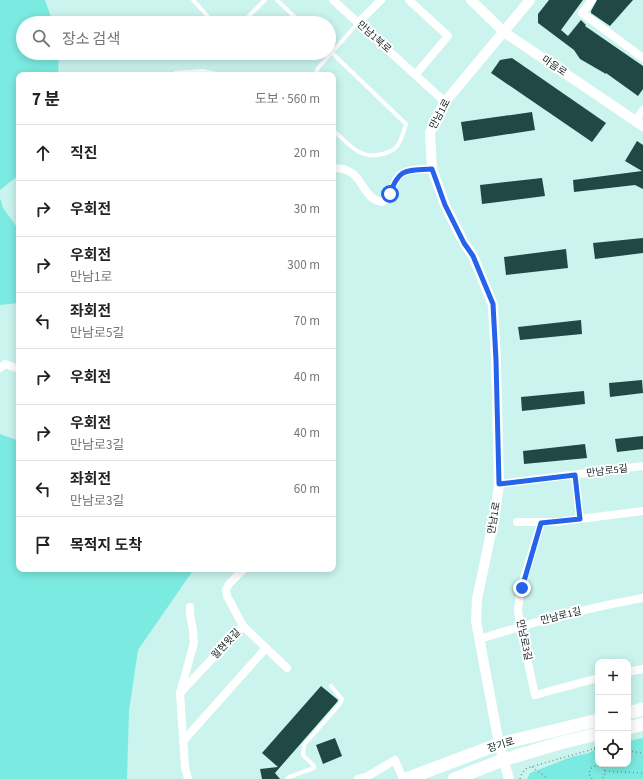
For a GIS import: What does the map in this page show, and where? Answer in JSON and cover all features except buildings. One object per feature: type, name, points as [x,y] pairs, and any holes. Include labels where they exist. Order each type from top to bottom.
[{"type":"main road","points":[[631,712],[643,709]]},
{"type":"main road","name":"장기로","points":[[403,774],[499,744],[595,721]]},
{"type":"main road","points":[[631,727],[643,724]]},
{"type":"main road","name":"장기로","points":[[454,779],[503,760],[560,743],[595,735]]},
{"type":"street","name":"만남1북로","points":[[333,0],[445,102]]},
{"type":"street","points":[[358,23],[381,0]]},
{"type":"street","points":[[409,0],[448,36],[416,74]]},
{"type":"street","name":"마음로","points":[[471,0],[504,32],[639,124]]},
{"type":"street","name":"만남1로","points":[[509,779],[499,744],[476,621],[477,599],[495,514],[499,484],[493,304],[473,256],[464,243],[445,205],[432,169],[430,133],[445,102],[530,0]]},
{"type":"street","points":[[592,0],[582,13],[643,58]]},
{"type":"street","points":[[639,124],[643,110]]},
{"type":"street","points":[[336,168],[345,169],[354,174],[373,199],[382,202],[385,201],[390,194],[395,180],[402,174],[409,171],[432,169]]},
{"type":"street","points":[[3,366],[16,368]]},
{"type":"street","points":[[3,366],[16,374]]},
{"type":"street","name":"만남로5길","points":[[499,484],[643,466]]},
{"type":"street","points":[[575,475],[580,519]]},
{"type":"street","points":[[517,522],[541,523],[643,511]]},
{"type":"street","name":"만남로3길","points":[[541,523],[518,602],[520,626],[535,695],[595,679]]},
{"type":"street","name":"월현윗길","points":[[180,693],[243,626],[227,596],[226,590],[229,584],[241,572]]},
{"type":"street","name":"만남로1길","points":[[480,639],[520,626],[643,598]]},
{"type":"street","points":[[188,779],[185,767],[180,693],[194,643],[190,607]]},
{"type":"street","points":[[243,626],[287,668]]},
{"type":"street","points":[[184,740],[266,648]]},
{"type":"street","points":[[631,671],[643,669]]},
{"type":"street","points":[[358,779],[368,776],[395,760],[403,774],[403,779]]},
{"type":"lane","points":[[193,0],[207,16]]},
{"type":"lane","points":[[249,16],[265,0]]},
{"type":"lane","points":[[277,0],[294,16]]},
{"type":"lane","points":[[336,45],[358,23]]},
{"type":"lane","points":[[336,57],[406,124],[400,142],[393,151],[386,154],[370,156],[359,152],[336,133]]},
{"type":"lane","points":[[316,72],[324,60]]},
{"type":"lane","points":[[189,72],[208,72]]},
{"type":"lane","points":[[287,779],[314,768],[314,766],[303,755],[304,745],[340,704],[342,699],[331,686]]},
{"type":"path","points":[[520,779],[522,773],[528,768],[595,748]]},
{"type":"path","points":[[631,751],[643,753]]},
{"type":"path","points":[[592,779],[589,772],[594,766],[600,765],[605,771],[605,776],[602,779]]},
{"type":"path","points":[[531,767],[548,779]]},
{"type":"path","points":[[605,771],[643,773]]},
{"type":"shaded area","points":[[0,0],[45,0],[51,16],[16,16],[16,60],[59,60],[58,72],[16,72],[16,177],[0,190]]},
{"type":"shaded area","points":[[0,198],[3,208],[16,226],[16,303],[0,305]]},
{"type":"shaded area","points":[[0,434],[16,440],[16,572],[192,572],[138,650],[129,711],[127,779],[0,779]]},
{"type":"shaded area","points":[[643,738],[643,779],[527,779],[530,773],[571,757],[589,753],[595,750],[595,767],[631,767],[631,740]]},
{"type":"route","points":[[390,194],[395,180],[402,174],[409,171],[432,169],[445,205],[464,243],[473,256],[493,304],[499,484],[575,475],[580,519],[541,523],[522,588]]}]
